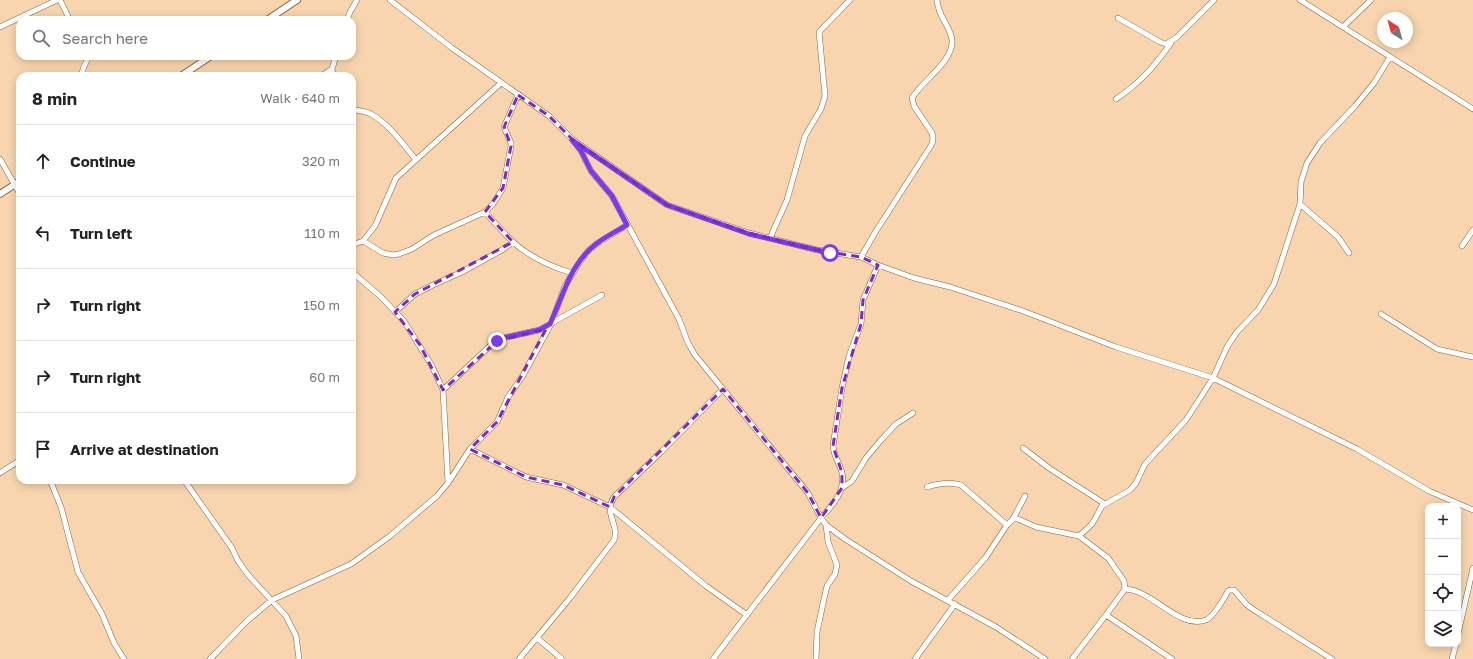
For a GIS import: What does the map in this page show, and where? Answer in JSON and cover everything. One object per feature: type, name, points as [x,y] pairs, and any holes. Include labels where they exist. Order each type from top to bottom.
[{"type":"street","points":[[24,16],[58,0],[68,16]]},
{"type":"street","points":[[272,16],[297,0]]},
{"type":"street","points":[[348,16],[357,0]]},
{"type":"street","points":[[390,0],[452,48],[549,116],[572,140],[581,151],[591,171],[612,196],[679,319],[692,349],[808,493],[826,525],[845,539],[911,581],[955,604],[1046,659]]},
{"type":"street","points":[[770,238],[787,200],[805,136],[821,109],[825,96],[819,32],[850,0]]},
{"type":"street","points":[[862,257],[876,231],[932,144],[932,133],[914,106],[912,98],[946,58],[951,48],[952,40],[950,32],[939,14],[937,0]]},
{"type":"street","points":[[1116,99],[1134,87],[1154,67],[1171,42],[1214,0]]},
{"type":"street","points":[[1300,0],[1473,109]]},
{"type":"street","points":[[1343,27],[1371,0]]},
{"type":"street","points":[[1118,18],[1160,42],[1166,44],[1171,42]]},
{"type":"street","points":[[0,27],[16,20]]},
{"type":"street","points":[[1079,536],[1088,528],[1105,504],[1130,490],[1136,483],[1146,464],[1186,420],[1213,378],[1237,332],[1258,310],[1274,284],[1300,204],[1301,182],[1307,163],[1320,143],[1355,106],[1374,83],[1390,57]]},
{"type":"street","points":[[82,72],[87,60]]},
{"type":"street","points":[[187,72],[205,60]]},
{"type":"street","points":[[332,72],[335,60]]},
{"type":"street","points":[[327,72],[332,69]]},
{"type":"street","points":[[356,244],[363,241],[376,224],[380,211],[391,191],[394,181],[405,168],[416,160],[500,83]]},
{"type":"street","points":[[363,241],[383,253],[393,255],[399,254],[412,249],[434,235],[485,212],[493,204],[503,188],[511,146],[504,127],[518,95]]},
{"type":"street","points":[[356,110],[377,118],[416,160]]},
{"type":"street","points":[[572,140],[667,205],[749,234],[817,250],[862,257],[878,265],[914,278],[950,287],[1023,311],[1116,347],[1213,378],[1357,449],[1429,490],[1473,510]]},
{"type":"street","points":[[0,159],[16,182]]},
{"type":"street","points":[[0,194],[16,184]]},
{"type":"street","points":[[1300,204],[1338,237],[1349,253]]},
{"type":"street","points":[[485,212],[513,242],[533,256],[572,274]]},
{"type":"street","points":[[210,659],[248,620],[272,600],[351,564],[415,515],[437,496],[448,483],[470,449],[497,422],[508,398],[522,377],[550,324],[565,286],[582,258],[592,247],[627,225]]},
{"type":"street","points":[[1462,246],[1473,230]]},
{"type":"street","points":[[396,312],[415,294],[462,272],[502,250],[513,242]]},
{"type":"street","points":[[713,659],[838,496],[842,488],[842,473],[834,454],[833,446],[842,388],[849,356],[862,324],[863,300],[878,265]]},
{"type":"street","points":[[356,275],[380,296],[404,321],[432,366],[443,390],[448,483]]},
{"type":"street","points":[[443,390],[497,341],[503,338],[539,330],[602,295]]},
{"type":"street","points":[[1381,314],[1437,348],[1473,357]]},
{"type":"street","points":[[519,659],[614,540],[616,531],[611,518],[610,507],[614,497],[723,389]]},
{"type":"street","points":[[842,488],[852,481],[866,458],[896,424],[913,413]]},
{"type":"street","points":[[1023,448],[1054,472],[1105,504]]},
{"type":"street","points":[[470,449],[526,477],[563,485],[610,507],[706,586],[747,614]]},
{"type":"street","points":[[0,473],[16,463]]},
{"type":"street","points":[[52,484],[59,501],[78,572],[102,614],[114,643],[124,659]]},
{"type":"street","points":[[187,484],[232,548],[249,576],[286,616],[294,630],[298,644],[299,659]]},
{"type":"street","points":[[927,487],[934,485],[961,485],[1007,525]]},
{"type":"street","points":[[948,600],[986,557],[1007,525],[1013,519],[1025,496]]},
{"type":"street","points":[[1013,519],[1018,519],[1036,527],[1079,536],[1108,558],[1124,581],[1125,589],[1072,659]]},
{"type":"street","points":[[816,659],[817,632],[824,599],[827,586],[835,574],[837,565],[828,542],[826,525]]},
{"type":"street","points":[[1461,621],[1473,568]]},
{"type":"street","points":[[1125,589],[1136,590],[1179,616],[1187,620],[1195,621],[1206,620],[1212,615],[1228,592],[1230,590],[1234,590],[1247,605],[1281,626],[1298,639],[1332,659]]},
{"type":"street","points":[[915,659],[955,604]]},
{"type":"street","points":[[1106,615],[1172,659]]},
{"type":"street","points":[[537,638],[562,659]]},
{"type":"street","points":[[1452,659],[1455,647]]},
{"type":"highlighted area","points":[[518,95],[549,116],[572,139],[667,205],[749,233],[817,250],[861,257],[878,265],[863,300],[861,324],[842,388],[833,446],[842,473],[842,488],[821,518],[808,493],[723,389],[614,497],[610,507],[563,485],[526,477],[470,449],[497,422],[546,329],[497,341],[443,390],[420,345],[395,312],[415,294],[513,242],[485,212],[503,188],[511,146],[504,127]]},
{"type":"route","points":[[497,341],[517,334],[533,332],[550,324],[565,286],[582,258],[596,244],[627,225],[612,196],[591,171],[581,151],[572,140],[621,172],[667,205],[749,234],[830,253]]}]
